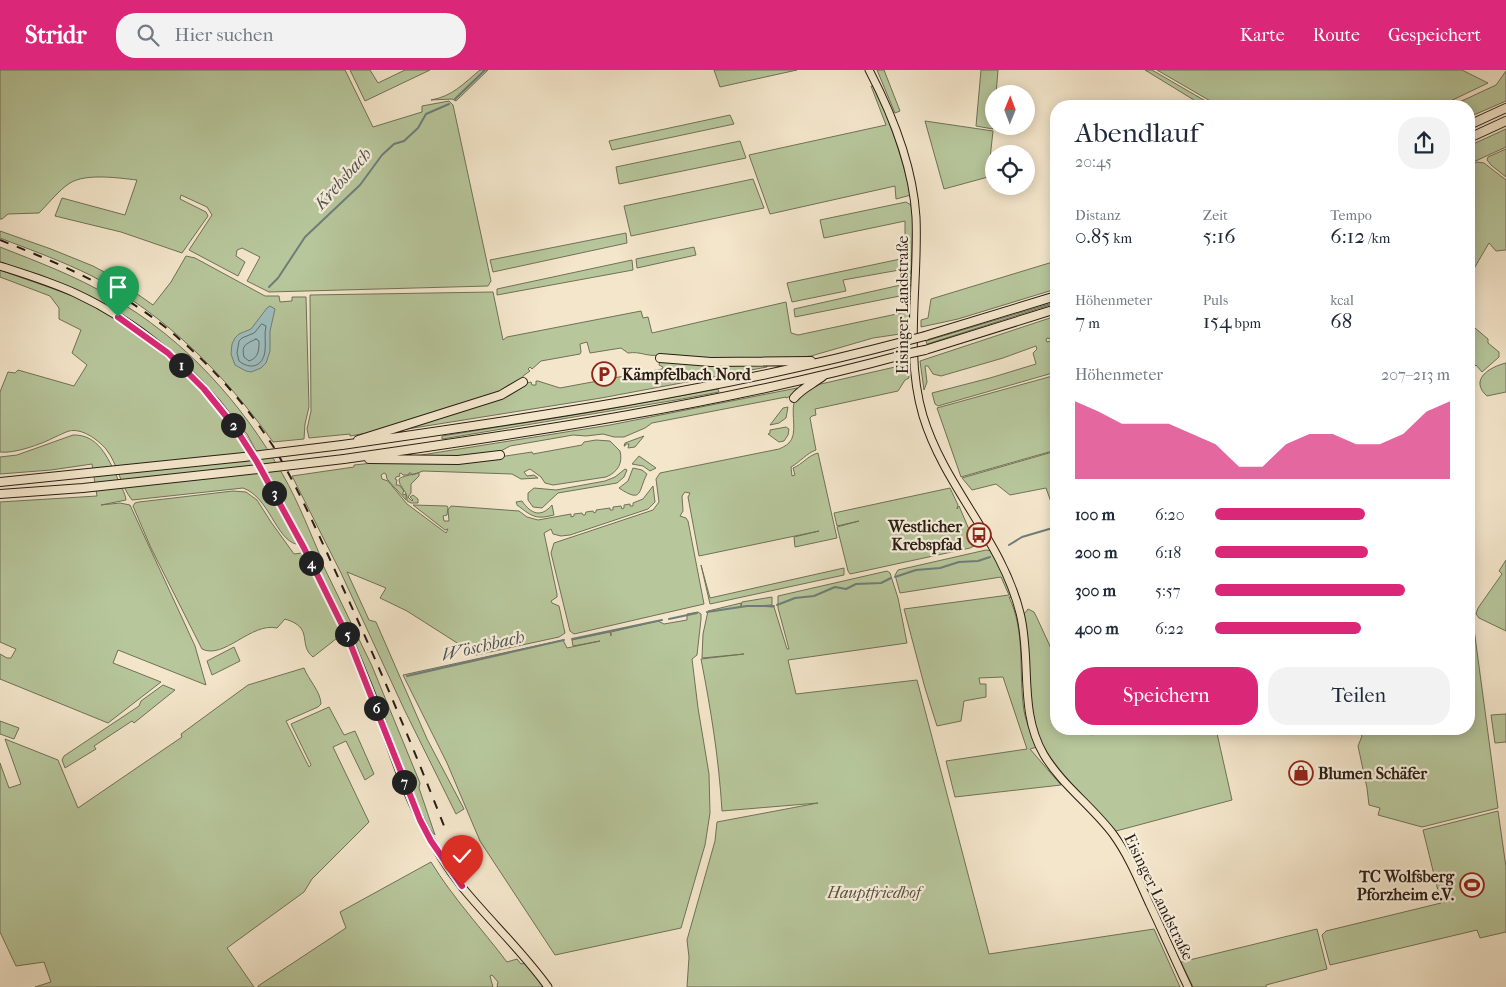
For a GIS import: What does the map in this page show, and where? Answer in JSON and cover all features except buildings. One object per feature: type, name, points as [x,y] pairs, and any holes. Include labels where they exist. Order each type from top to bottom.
[{"type":"highway","points":[[1475,122],[1506,108]]},
{"type":"highway","points":[[1475,135],[1506,122]]},
{"type":"highway","points":[[0,482],[342,445],[610,404],[833,360],[925,336],[1050,298]]},
{"type":"highway","points":[[0,494],[83,488],[344,459],[612,417],[825,375],[925,350],[1050,311]]},
{"type":"highway","points":[[660,358],[730,362],[833,360]]},
{"type":"highway","points":[[794,398],[805,387],[813,384],[825,375]]},
{"type":"highway","points":[[342,445],[502,395],[523,382]]},
{"type":"highway","points":[[344,459],[458,460],[500,455]]},
{"type":"main road","name":"Eisinger Landstraße","points":[[869,70],[886,106],[898,139],[914,199],[916,232],[914,364],[917,392],[927,427],[940,459],[993,544],[1012,586],[1023,626],[1028,708],[1038,742],[1054,769],[1104,824],[1122,848],[1188,987]]},
{"type":"main road","points":[[0,266],[64,288],[118,317],[176,361],[224,412],[266,477],[346,633],[412,801],[431,841],[462,886],[527,959],[548,987]]},
{"type":"green space","points":[[0,70],[345,70],[373,127],[422,112],[422,106],[449,101],[453,105],[491,281],[488,286],[269,292],[247,281],[260,257],[242,248],[237,250],[236,256],[245,262],[238,276],[189,250],[212,215],[207,207],[181,195],[180,199],[206,212],[208,216],[182,253],[121,232],[55,216],[62,198],[125,215],[137,180],[93,177],[77,180],[62,189],[39,213],[8,214],[0,219]]},
{"type":"green space","points":[[350,70],[370,70],[378,83],[405,70],[430,70],[365,101]]},
{"type":"green space","points":[[480,70],[488,70],[456,101],[452,99],[431,100],[446,96],[463,85]]},
{"type":"green space","points":[[714,70],[797,70],[720,87]]},
{"type":"green space","points":[[877,70],[884,70],[900,111],[895,113]]},
{"type":"green space","points":[[981,70],[998,70],[997,85],[985,85],[985,128],[976,126]]},
{"type":"green space","points":[[1145,70],[1152,70],[1204,100],[1194,100]]},
{"type":"green space","points":[[1157,70],[1462,70],[1488,83],[1453,100],[1209,100]]},
{"type":"green space","points":[[1506,71],[1506,101],[1475,114],[1475,100],[1464,100],[1496,85]]},
{"type":"green space","points":[[871,86],[875,87],[891,127],[911,195],[896,199],[895,186],[770,214],[749,155],[886,125]]},
{"type":"green space","points":[[730,115],[734,124],[612,150],[609,141]]},
{"type":"green space","points":[[925,121],[985,130],[985,135],[993,135],[991,145],[985,145],[985,178],[944,189]]},
{"type":"green space","points":[[1506,129],[1506,147],[1475,161],[1475,143]]},
{"type":"green space","points":[[740,141],[746,158],[619,184],[616,167]]},
{"type":"green space","points":[[1506,149],[1506,177],[1487,160],[1488,157]]},
{"type":"green space","points":[[1475,163],[1484,163],[1506,180],[1506,250],[1496,251],[1489,243],[1475,267]]},
{"type":"green space","points":[[753,179],[764,208],[631,236],[624,206]]},
{"type":"green space","points":[[906,202],[911,205],[913,216],[909,330],[900,334],[873,338],[811,356],[791,358],[707,358],[651,355],[628,353],[621,348],[590,353],[587,342],[580,344],[580,354],[541,361],[532,369],[530,367],[528,369],[530,371],[523,378],[507,390],[373,432],[350,436],[350,434],[309,438],[307,429],[311,411],[310,295],[493,292],[503,340],[507,337],[641,311],[643,318],[648,317],[652,333],[786,302],[791,333],[798,335],[906,312],[905,295],[795,317],[794,309],[905,284],[905,269],[843,280],[846,291],[792,302],[787,283],[905,258],[905,221],[824,238],[820,220]]},
{"type":"green space","points":[[0,231],[93,266],[119,280],[153,305],[171,282],[186,256],[195,258],[265,296],[279,296],[280,302],[292,301],[292,297],[306,297],[309,407],[304,439],[273,442],[235,393],[214,370],[192,348],[145,309],[92,276],[0,238]]},
{"type":"green space","points":[[626,233],[627,243],[493,272],[490,260]]},
{"type":"green space","points":[[0,247],[84,282],[138,313],[187,352],[230,398],[249,423],[267,448],[289,486],[322,563],[372,666],[420,783],[419,788],[435,835],[429,828],[418,805],[356,645],[285,504],[247,434],[196,375],[143,328],[79,291],[41,275],[0,262]]},
{"type":"green space","points":[[694,247],[696,255],[637,268],[636,259]]},
{"type":"green space","points":[[632,260],[633,270],[497,295],[497,289]]},
{"type":"green space","points":[[1050,263],[1050,291],[958,319],[921,327],[921,320],[928,318],[931,299]]},
{"type":"green space","points":[[0,270],[85,300],[134,330],[169,358],[204,392],[230,425],[266,483],[297,543],[289,541],[266,508],[252,493],[243,488],[132,500],[106,449],[94,438],[79,431],[69,431],[28,448],[0,452],[0,392],[8,372],[15,373],[18,370],[74,386],[87,365],[72,353],[81,330],[59,319],[59,308],[50,296],[0,277]]},
{"type":"green space","points":[[1050,304],[927,344],[926,341]]},
{"type":"green space","points":[[1050,318],[1050,339],[1047,338],[1046,340],[1047,342],[1050,341],[1050,374],[938,406],[935,404],[932,393],[1036,364],[1033,353],[1037,349],[1036,346],[1003,358],[941,376],[933,374],[928,366],[925,366],[927,382],[924,390],[920,361]]},
{"type":"green space","points":[[1475,328],[1499,352],[1499,357],[1482,372],[1476,365]]},
{"type":"green space","points":[[660,360],[767,364],[767,367],[601,398],[401,430],[526,383],[531,382],[532,385],[536,385],[536,381],[538,381],[560,388],[662,369],[663,367],[659,365]]},
{"type":"green space","points":[[1506,363],[1506,392],[1487,396],[1480,385],[1483,375],[1493,368]]},
{"type":"green space","points":[[908,364],[909,378],[905,380],[898,391],[815,409],[816,415],[810,418],[816,450],[791,467],[792,476],[795,475],[793,468],[818,453],[837,538],[795,547],[794,537],[819,531],[699,556],[688,497],[690,493],[685,492],[682,496],[683,511],[680,516],[688,521],[704,604],[574,634],[570,631],[551,553],[554,543],[653,510],[659,502],[656,479],[660,473],[779,449],[785,446],[792,439],[793,435],[795,399],[812,386]]},
{"type":"green space","points":[[1050,377],[1050,452],[961,477],[937,408]]},
{"type":"green space","points":[[797,388],[791,396],[786,398],[652,423],[624,437],[603,434],[573,435],[510,446],[499,452],[475,456],[415,456],[610,425]]},
{"type":"green space","points":[[718,389],[719,392],[682,399],[442,439],[442,436],[586,413]]},
{"type":"green space","points":[[788,407],[786,418],[779,423],[770,425],[783,408]]},
{"type":"green space","points":[[786,427],[789,429],[784,441],[779,442],[768,434],[770,430]]},
{"type":"green space","points":[[73,435],[89,438],[96,443],[110,462],[124,491],[126,500],[101,505],[120,503],[130,505],[195,646],[206,685],[118,650],[113,663],[161,682],[108,723],[0,679],[0,654],[11,658],[16,649],[0,642],[0,502],[97,496],[92,464],[51,470],[0,474],[0,457],[17,455]]},
{"type":"green space","points":[[644,436],[635,447],[628,448],[629,444],[624,446],[625,443]]},
{"type":"green space","points":[[596,440],[610,441],[620,451],[619,467],[614,473],[606,477],[553,485],[545,483],[541,477],[530,469],[524,472],[527,476],[534,475],[538,478],[521,479],[512,474],[423,471],[412,475],[411,473],[403,475],[401,473],[395,479],[397,480],[396,485],[399,485],[404,491],[403,495],[406,494],[406,500],[387,479],[386,474],[381,475],[382,479],[388,481],[407,504],[446,533],[448,529],[445,530],[413,505],[447,506],[447,515],[443,516],[444,521],[449,521],[448,510],[451,506],[519,511],[527,517],[538,520],[571,514],[571,517],[574,514],[582,513],[585,515],[586,512],[593,511],[594,513],[596,510],[610,508],[610,510],[613,510],[613,507],[621,506],[622,509],[624,505],[630,504],[630,506],[633,506],[633,503],[643,499],[653,486],[655,502],[648,509],[570,535],[561,536],[553,534],[551,529],[544,533],[557,594],[557,597],[551,601],[559,606],[565,633],[559,637],[476,655],[407,611],[380,598],[386,588],[347,572],[369,620],[376,622],[427,739],[464,809],[456,814],[404,709],[341,573],[292,476],[373,463],[486,459],[532,452],[533,454],[582,445],[584,442]]},
{"type":"green space","points":[[1050,453],[1050,499],[1046,488],[1010,495],[996,484],[972,490],[962,478]]},
{"type":"green space","points":[[639,456],[656,468],[650,471],[643,466],[632,464]]},
{"type":"green space","points":[[633,468],[642,470],[647,474],[641,490],[636,495],[627,493],[619,488],[628,481]]},
{"type":"green space","points":[[625,469],[627,470],[624,477],[617,483],[558,493],[542,508],[533,507],[528,500],[528,493],[534,488],[556,490],[605,481],[615,477]]},
{"type":"green space","points":[[419,473],[419,476],[411,484],[411,493],[408,497],[412,501],[410,497],[413,495],[418,499],[418,503],[411,503],[407,501],[399,479]]},
{"type":"green space","points":[[950,488],[958,505],[957,509],[959,506],[971,534],[974,546],[850,574],[837,527],[859,521],[837,526],[834,513]]},
{"type":"green space","points":[[233,491],[246,492],[257,500],[294,554],[302,553],[342,631],[341,635],[313,657],[308,652],[300,627],[285,619],[277,628],[257,630],[219,650],[210,651],[202,649],[151,548],[133,506],[139,502]]},
{"type":"green space","points":[[522,501],[529,509],[536,513],[544,512],[552,505],[554,515],[544,517],[533,516],[517,506],[516,502]]},
{"type":"green space","points":[[986,550],[993,551],[1013,598],[1009,597],[1014,610],[1019,636],[1024,709],[1028,726],[1037,747],[1030,749],[1061,785],[955,797],[946,761],[1027,749],[1003,677],[979,678],[980,684],[986,684],[986,697],[964,701],[961,721],[937,726],[904,609],[1009,595],[1001,577],[900,593],[895,575],[898,570]]},
{"type":"green space","points":[[1506,560],[1506,631],[1479,618],[1476,614],[1478,608],[1502,574],[1499,571]]},
{"type":"green space","points":[[701,565],[710,598],[844,568],[844,575],[710,604]]},
{"type":"green space","name":"Hauptfriedhof","points":[[887,571],[890,573],[898,598],[907,643],[788,660],[796,694],[917,680],[989,954],[1154,929],[1180,987],[687,987],[689,957],[687,940],[715,841],[717,822],[818,803],[722,811],[714,735],[701,659],[744,654],[702,658],[703,634],[708,611],[741,603],[741,606],[742,602],[772,597],[772,605],[756,606],[774,607],[787,649],[789,649],[778,608],[778,596]]},
{"type":"green space","points":[[1028,609],[1034,612],[1050,646],[1050,735],[1217,735],[1232,800],[1116,831],[1057,767],[1047,753],[1040,738],[1035,725],[1031,697],[1028,642],[1024,614]]},
{"type":"green space","points":[[698,612],[701,614],[701,619],[697,655],[692,659],[709,774],[710,813],[705,845],[681,928],[555,955],[480,841],[447,763],[403,675],[563,640],[567,648],[600,641],[573,646],[572,640],[610,632],[611,636],[611,632],[658,621],[664,624],[687,620],[687,614]]},
{"type":"green space","points":[[1475,636],[1498,808],[1422,827],[1378,815],[1380,808],[1369,805],[1358,746],[1362,736],[1475,735]]},
{"type":"green space","points":[[234,647],[240,661],[212,675],[207,661]]},
{"type":"green space","points":[[304,668],[319,695],[321,704],[286,721],[309,767],[311,765],[291,724],[329,707],[344,735],[355,731],[374,774],[365,780],[346,741],[333,747],[369,822],[312,879],[304,892],[227,948],[254,987],[35,987],[51,982],[44,962],[16,966],[0,932],[0,763],[9,788],[21,784],[5,739],[58,760],[78,808],[182,737],[181,734],[248,685]]},
{"type":"green space","points":[[163,685],[175,690],[134,723],[132,721],[94,746],[96,749],[65,768],[62,760],[64,756],[139,706],[141,701]]},
{"type":"green space","points":[[1506,714],[1506,742],[1495,743],[1491,715]]},
{"type":"green space","points":[[0,721],[19,728],[14,739],[0,734]]},
{"type":"green space","name":"TC Wolfsberg Pforzheim e.V.","points":[[1498,811],[1506,867],[1506,932],[1480,938],[1477,930],[1330,965],[1322,935],[1326,931],[1441,903],[1423,830]]},
{"type":"green space","points":[[431,862],[458,901],[507,962],[517,959],[521,964],[526,963],[544,987],[497,987],[498,982],[492,975],[490,976],[493,987],[258,987],[346,928],[340,912]]},
{"type":"green space","points":[[1317,929],[1327,969],[1266,985],[1266,987],[1193,987],[1181,962]]},
{"type":"water","points":[[270,306],[275,309],[270,331],[270,351],[266,363],[261,368],[251,372],[246,371],[235,365],[231,354],[232,344],[239,334],[251,329]]},
{"type":"waterway","points":[[455,99],[485,70]]},
{"type":"waterway","name":"Krebsbach","points":[[269,287],[278,278],[305,237],[360,185],[382,155],[394,144],[404,141],[418,128],[426,114],[449,104]]},
{"type":"waterway","name":"Wöschbach","points":[[1009,545],[1022,537],[1050,529]]},
{"type":"waterway","name":"Wöschbach","points":[[895,577],[916,570],[940,568],[959,562],[978,561],[990,557]]},
{"type":"waterway","name":"Wöschbach","points":[[777,605],[795,598],[814,596],[835,587],[846,589],[856,584],[881,583],[891,578]]},
{"type":"waterway","name":"Wöschbach","points":[[707,612],[747,606],[774,606]]},
{"type":"waterway","name":"Wöschbach","points":[[669,619],[697,613]]},
{"type":"waterway","name":"Wöschbach","points":[[572,639],[662,620]]},
{"type":"waterway","name":"Wöschbach","points":[[407,676],[564,640]]},
{"type":"railway","points":[[0,240],[45,258],[89,279],[151,316],[199,357],[251,415],[283,463],[318,534],[383,678],[446,831]]},
{"type":"place","name":"Kämpfelbach Nord","points":[[604,374]]},
{"type":"place","name":"Westlicher Krebspfad","points":[[979,535]]},
{"type":"place","name":"Blumen Schäfer","points":[[1301,773]]},
{"type":"place","name":"TC Wolfsberg Pforzheim e.V.","points":[[1472,885]]},
{"type":"route","points":[[118,317],[168,353],[224,412],[247,445],[304,548],[346,633],[420,820],[431,841],[462,886]]}]
